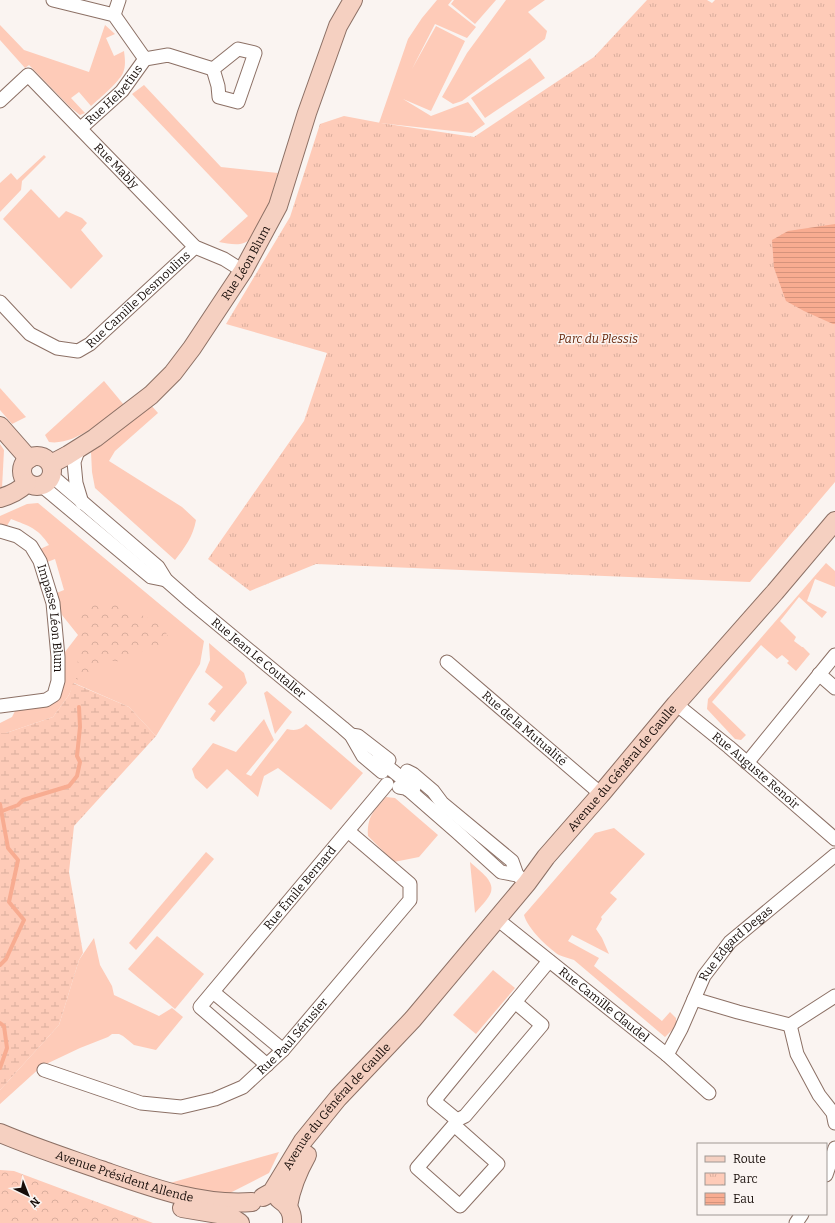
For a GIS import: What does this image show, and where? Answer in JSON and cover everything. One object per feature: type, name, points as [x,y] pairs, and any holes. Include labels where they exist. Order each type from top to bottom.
[{"type":"street","points":[[53,0],[114,15],[145,59],[168,55],[213,69]]},
{"type":"street","points":[[114,15],[119,0]]},
{"type":"street","name":"Rue Léon Blum","points":[[0,498],[11,495],[43,477],[79,448],[122,418],[151,395],[173,373],[192,348],[243,271],[278,206],[307,113],[338,26],[353,0]]},
{"type":"street","name":"Rue Helvetius","points":[[81,128],[122,90],[145,59]]},
{"type":"street","name":"Rue Mably","points":[[0,101],[28,75],[196,246],[224,259],[243,271]]},
{"type":"street","name":"Rue Camille Desmoulins","points":[[0,302],[30,334],[57,348],[78,351],[90,344],[196,246]]},
{"type":"street","points":[[0,426],[28,459]]},
{"type":"street","points":[[79,448],[74,462],[76,482],[82,503]]},
{"type":"street","points":[[33,456],[43,457],[48,460],[43,477],[24,479],[22,470],[28,459],[33,456]]},
{"type":"street","name":"Rue Jean Le Coutaller","points":[[43,477],[82,503],[158,567],[166,580],[227,634],[308,698],[351,735],[363,756],[426,796],[442,803],[512,861],[522,879]]},
{"type":"street","name":"Rue Jean Le Coutaller","points":[[43,477],[151,577],[166,580]]},
{"type":"street","name":"Avenue du Général de Gaulle","points":[[258,1199],[272,1192],[303,1141],[338,1098],[413,1019],[498,919],[522,879],[546,857],[676,704],[835,521]]},
{"type":"street","name":"Impasse Léon Blum","points":[[0,531],[17,536],[31,546],[40,561],[53,603],[58,657],[58,680],[54,695],[46,700],[0,706]]},
{"type":"street","points":[[747,763],[835,655]]},
{"type":"street","name":"Rue de la Mutualité","points":[[447,662],[601,794]]},
{"type":"street","points":[[820,674],[835,688]]},
{"type":"street","name":"Rue Auguste Renoir","points":[[676,704],[835,839]]},
{"type":"street","name":"Rue Jean Le Coutaller","points":[[351,735],[358,736],[388,760],[395,775],[405,788],[501,872],[522,879]]},
{"type":"street","name":"Rue Émile Bernard","points":[[267,1065],[200,1007],[395,775]]},
{"type":"street","name":"Rue Paul Sérusier","points":[[44,1070],[141,1104],[181,1107],[215,1099],[243,1087],[283,1050],[410,900],[410,884],[348,831]]},
{"type":"street","name":"Rue Edgard Degas","points":[[667,1055],[681,1029],[704,976],[730,942],[835,855]]},
{"type":"street","name":"Rue Camille Claudel","points":[[498,919],[667,1055],[710,1093]]},
{"type":"street","points":[[515,1002],[542,1025],[465,1116],[455,1123],[417,1168],[460,1206],[498,1164],[455,1123],[434,1101],[515,1002],[550,961]]},
{"type":"street","points":[[213,992],[283,1050]]},
{"type":"street","points":[[694,999],[738,1012],[790,1024],[835,996]]},
{"type":"street","name":"Avenue du Général de Gaulle","points":[[292,1218],[290,1192],[301,1166],[316,1141],[374,1071],[413,1019]]},
{"type":"street","points":[[790,1024],[797,1054],[819,1095],[834,1116]]},
{"type":"street","name":"Avenue Président Allende","points":[[0,1133],[164,1192],[236,1204],[272,1196],[279,1199],[292,1218]]},
{"type":"street","name":"Avenue Président Allende","points":[[0,1146],[22,1155],[112,1183],[180,1208],[230,1216],[240,1223]]},
{"type":"street","points":[[827,1172],[835,1148]]},
{"type":"street","points":[[244,1223],[245,1213],[258,1199]]},
{"type":"green space","points":[[437,0],[452,0],[448,5],[476,27],[467,38],[435,24],[412,69],[436,26],[465,41],[431,111],[403,99],[431,116],[468,102],[485,124],[472,133],[379,123],[408,39],[422,18]]},
{"type":"green space","points":[[454,0],[496,0],[475,24],[451,4]]},
{"type":"green space","points":[[506,0],[545,0],[528,12],[547,31],[545,39],[462,101],[453,104],[442,97],[467,53]]},
{"type":"green space","name":"Parc du Plessis","points":[[647,0],[707,0],[712,3],[715,0],[835,0],[835,482],[750,582],[316,564],[250,591],[208,559],[304,421],[327,353],[226,324],[290,217],[320,124],[344,116],[474,137],[594,57]]},
{"type":"green space","points":[[0,25],[24,50],[89,72],[105,25],[115,34],[106,38],[114,56],[124,51],[125,65],[123,73],[113,86],[91,106],[79,92],[71,98],[85,113],[80,115],[70,107],[29,65],[25,68],[0,40]]},
{"type":"green space","points":[[530,58],[545,78],[485,118],[471,98]]},
{"type":"green space","points":[[144,85],[221,167],[278,173],[265,214],[260,225],[248,241],[240,244],[219,242],[248,216],[132,94]]},
{"type":"green space","points":[[44,155],[46,157],[22,181],[21,190],[0,212],[0,183],[11,173],[17,180]]},
{"type":"green space","points":[[31,189],[59,218],[66,211],[82,218],[87,223],[81,230],[103,256],[71,289],[3,219]]},
{"type":"green space","points":[[104,381],[124,405],[79,436],[59,442],[49,442],[45,435]]},
{"type":"green space","points":[[0,388],[26,417],[12,424],[0,410]]},
{"type":"green space","points":[[150,404],[158,413],[115,451],[109,461],[182,507],[196,520],[191,537],[175,560],[95,488],[92,472],[91,452]]},
{"type":"green space","points":[[0,444],[4,450],[2,488],[0,488]]},
{"type":"green space","points":[[38,503],[204,641],[200,664],[156,736],[129,707],[74,683],[69,695],[53,717],[6,733],[0,733],[0,723],[12,717],[16,709],[63,685],[65,652],[78,635],[62,615],[54,594],[64,590],[55,559],[45,563],[38,550],[49,545],[45,539],[33,528],[11,519],[5,529],[0,527],[0,516],[27,504]]},
{"type":"green space","points":[[826,563],[835,571],[835,587],[815,579],[807,601],[827,612],[822,618],[799,597],[780,621],[796,637],[794,641],[810,654],[796,671],[787,663],[789,661],[782,655],[777,659],[761,645],[712,702],[746,735],[741,740],[735,739],[707,709],[708,699]]},
{"type":"green space","points":[[92,604],[121,605],[160,624],[172,642],[146,649],[125,662],[105,660],[88,682],[76,679],[80,639],[78,610]]},
{"type":"green space","points":[[209,643],[244,673],[247,683],[214,722],[210,719],[216,711],[208,704],[223,687],[205,672],[210,660]]},
{"type":"green space","points":[[73,683],[129,707],[156,736],[74,826],[69,872],[83,953],[79,960],[59,1025],[0,1090],[0,733],[6,733],[53,717],[69,695]]},
{"type":"green space","points":[[267,691],[292,712],[275,734],[264,693]]},
{"type":"green space","points":[[264,719],[274,740],[246,774],[251,776],[287,729],[298,730],[306,724],[363,773],[331,810],[278,768],[264,776],[258,797],[227,769],[207,789],[195,778],[192,769],[213,743],[236,752]]},
{"type":"green space","points":[[386,797],[395,798],[438,835],[419,857],[394,862],[368,836],[369,823],[372,814]]},
{"type":"green space","points":[[614,828],[645,854],[610,893],[617,899],[601,917],[602,919],[596,929],[609,954],[572,935],[568,941],[599,958],[594,966],[662,1021],[670,1012],[676,1018],[676,1026],[665,1037],[574,960],[559,955],[549,947],[529,926],[524,915],[595,833]]},
{"type":"green space","points":[[206,852],[214,859],[136,950],[129,943]]},
{"type":"green space","points":[[470,862],[488,879],[492,888],[488,898],[475,913]]},
{"type":"green space","points":[[157,936],[204,974],[175,1009],[128,969]]},
{"type":"green space","points":[[94,938],[100,965],[112,986],[114,995],[159,1016],[172,1008],[183,1017],[156,1050],[134,1045],[119,1034],[112,1034],[42,1066],[0,1104],[0,1090],[59,1025],[79,960]]},
{"type":"green space","points":[[493,970],[515,988],[476,1034],[453,1015]]},
{"type":"green space","points":[[279,1152],[269,1173],[224,1196],[170,1183]]},
{"type":"green space","points":[[0,1170],[14,1171],[153,1223],[0,1223]]},
{"type":"water","points":[[835,224],[835,324],[833,324],[786,301],[774,268],[772,240],[788,231]]},
{"type":"waterway","points":[[2,811],[18,805],[23,800],[69,786],[77,776],[80,762],[77,756],[80,727],[79,707]]},
{"type":"waterway","points":[[0,804],[8,848],[18,860],[9,902],[24,920],[6,959],[0,965]]},
{"type":"waterway","points":[[0,1023],[4,1026],[7,1048],[0,1068]]}]
